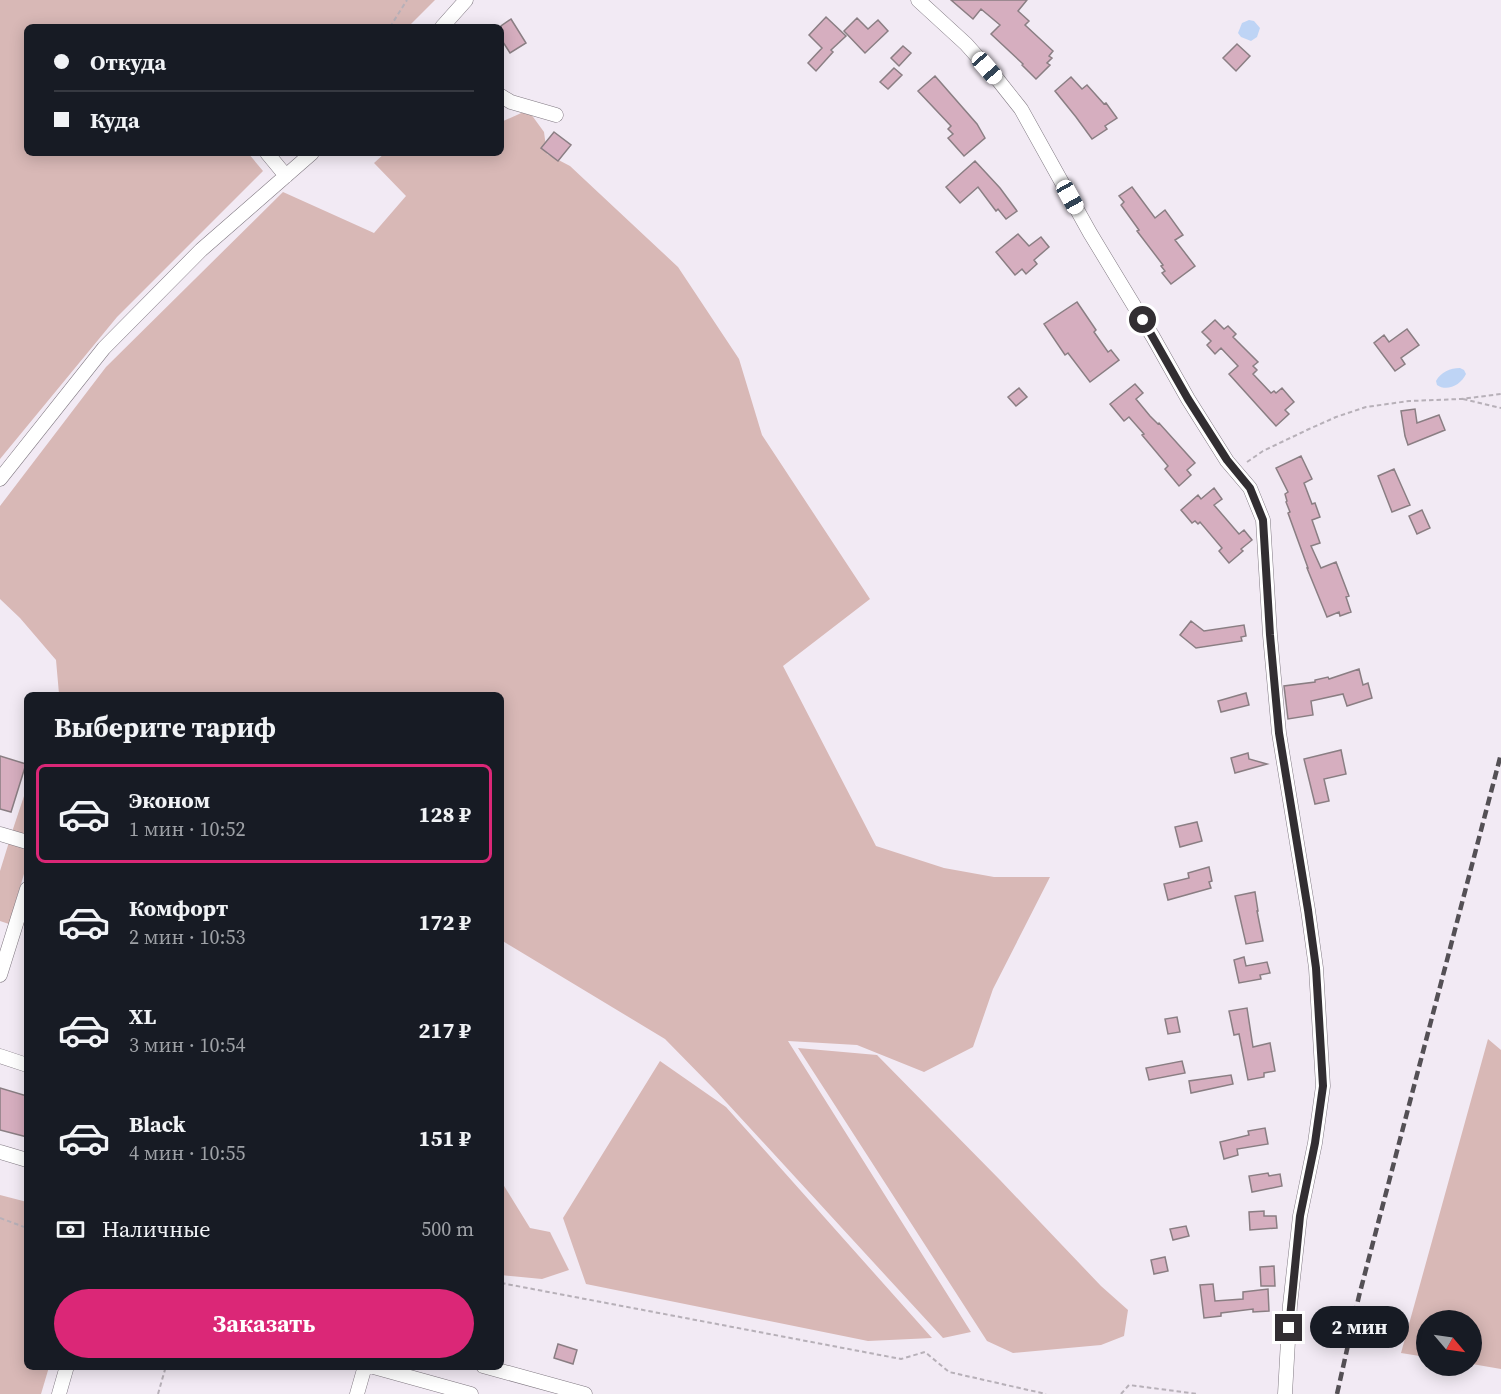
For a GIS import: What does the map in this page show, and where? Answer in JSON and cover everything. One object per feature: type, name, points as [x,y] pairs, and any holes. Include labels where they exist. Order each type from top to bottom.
[{"type":"street","points":[[918,0],[966,44],[1021,109],[1090,233],[1188,399],[1227,460],[1250,488],[1263,520],[1279,733],[1316,968],[1323,1086],[1315,1143],[1300,1216],[1290,1305],[1285,1394]]},
{"type":"street","points":[[455,10],[461,24]]},
{"type":"street","points":[[504,98],[556,115]]},
{"type":"street","points":[[269,156],[286,176]]},
{"type":"street","points":[[0,479],[104,348],[201,250],[309,156]]},
{"type":"street","points":[[0,834],[24,841]]},
{"type":"street","points":[[0,975],[23,918]]},
{"type":"street","points":[[0,1056],[24,1064]]},
{"type":"street","points":[[0,1152],[24,1159]]},
{"type":"street","points":[[59,1394],[66,1370]]},
{"type":"street","points":[[357,1394],[363,1370]]},
{"type":"street","points":[[384,1370],[471,1394]]},
{"type":"street","points":[[498,1370],[585,1394]]},
{"type":"path","points":[[392,24],[406,0]]},
{"type":"path","points":[[1236,472],[1263,451],[1336,417],[1366,407],[1409,401],[1461,399],[1501,394]]},
{"type":"path","points":[[1461,399],[1501,408]]},
{"type":"path","points":[[0,1218],[24,1227]]},
{"type":"path","points":[[504,1284],[901,1359],[925,1352],[949,1372],[1046,1394]]},
{"type":"path","points":[[158,1394],[165,1370]]},
{"type":"path","points":[[1121,1394],[1129,1385],[1198,1394]]},
{"type":"shaded area","points":[[0,0],[435,0],[411,24],[24,24],[24,156],[250,156],[263,171],[117,317],[0,459]]},
{"type":"shaded area","points":[[528,110],[544,132],[547,154],[570,166],[678,267],[739,359],[762,435],[870,599],[783,666],[876,846],[944,868],[994,877],[1050,877],[993,989],[973,1047],[924,1072],[857,1045],[788,1041],[971,1332],[943,1338],[715,1090],[665,1039],[504,942],[504,692],[59,692],[56,660],[20,618],[0,599],[0,506],[106,367],[283,192],[374,233],[406,196],[374,163],[382,156],[504,156],[504,121]]},
{"type":"shaded area","points":[[24,796],[24,836],[12,832]]},
{"type":"shaded area","points":[[9,842],[24,846],[24,874],[9,924],[0,921],[0,871]]},
{"type":"shaded area","points":[[1488,1039],[1501,1050],[1501,1369],[1482,1366],[1482,1310],[1416,1310],[1416,1355],[1401,1353]]},
{"type":"shaded area","points":[[798,1048],[877,1055],[1101,1286],[1128,1310],[1124,1336],[1101,1345],[1013,1353],[987,1341]]},
{"type":"shaded area","points":[[660,1061],[726,1107],[932,1338],[868,1341],[586,1284],[563,1218]]},
{"type":"shaded area","points":[[504,1186],[530,1228],[550,1232],[569,1270],[542,1279],[504,1275]]},
{"type":"shaded area","points":[[0,1195],[24,1201],[24,1370],[48,1370],[41,1394],[0,1394]]},
{"type":"water","points":[[1249,20],[1254,21],[1260,28],[1257,37],[1251,41],[1241,37],[1238,33],[1242,23]]},
{"type":"water","points":[[1460,368],[1466,374],[1457,384],[1445,388],[1437,385],[1436,381],[1443,373]]},
{"type":"building","points":[[951,0],[1027,0],[1018,11],[1029,21],[1025,25],[1053,51],[1049,56],[1052,58],[1047,63],[1050,65],[1036,79],[991,34],[1000,25],[981,9],[973,19]]},
{"type":"building","points":[[826,17],[846,36],[831,50],[833,52],[816,71],[808,63],[822,48],[809,35]]},
{"type":"building","points":[[857,18],[868,29],[878,20],[888,31],[865,53],[844,31]]},
{"type":"building","points":[[511,19],[526,43],[510,53],[504,44],[504,24]]},
{"type":"building","points":[[1237,44],[1250,56],[1236,71],[1223,58]]},
{"type":"building","points":[[903,46],[911,53],[899,66],[891,58]]},
{"type":"building","points":[[894,68],[902,75],[888,89],[880,82]]},
{"type":"building","points":[[935,76],[977,124],[985,138],[964,156],[948,138],[953,134],[948,129],[951,126],[918,91]]},
{"type":"building","points":[[1071,77],[1082,89],[1087,85],[1104,104],[1106,103],[1117,118],[1105,126],[1107,129],[1092,139],[1055,91]]},
{"type":"building","points":[[554,132],[571,145],[558,161],[541,148]]},
{"type":"building","points":[[975,161],[1017,211],[1006,219],[998,209],[996,211],[978,187],[960,203],[946,187]]},
{"type":"building","points":[[1132,187],[1155,218],[1165,210],[1183,235],[1175,240],[1195,266],[1171,284],[1162,273],[1165,271],[1161,266],[1163,265],[1137,231],[1139,230],[1121,205],[1124,202],[1119,196]]},
{"type":"building","points":[[1018,234],[1029,246],[1041,237],[1049,247],[1034,260],[1037,264],[1026,274],[1022,269],[1015,275],[996,252]]},
{"type":"building","points":[[1077,302],[1108,352],[1111,350],[1119,360],[1090,382],[1068,353],[1065,355],[1044,324]]},
{"type":"building","points":[[1215,320],[1224,329],[1228,326],[1236,334],[1233,337],[1258,362],[1253,366],[1257,370],[1253,374],[1271,393],[1274,391],[1276,393],[1282,388],[1294,402],[1285,410],[1289,414],[1276,426],[1229,374],[1238,366],[1221,348],[1215,354],[1207,345],[1211,341],[1202,332]]},
{"type":"building","points":[[1407,329],[1419,345],[1401,358],[1405,364],[1395,371],[1374,343],[1384,335],[1389,342]]},
{"type":"building","points":[[1135,384],[1143,393],[1136,399],[1195,463],[1187,470],[1191,475],[1179,486],[1165,469],[1168,466],[1142,435],[1144,434],[1129,417],[1124,421],[1110,404]]},
{"type":"building","points":[[1019,388],[1027,397],[1016,406],[1008,397]]},
{"type":"building","points":[[1415,409],[1417,423],[1439,415],[1445,430],[1408,445],[1401,411]]},
{"type":"building","points":[[1301,456],[1312,479],[1304,483],[1320,517],[1312,520],[1320,543],[1311,546],[1321,568],[1336,562],[1349,596],[1346,597],[1351,612],[1340,616],[1339,612],[1327,617],[1288,513],[1290,512],[1285,494],[1288,492],[1276,468]]},
{"type":"building","points":[[1394,469],[1410,505],[1392,512],[1378,476]]},
{"type":"building","points":[[1214,488],[1222,499],[1214,505],[1239,534],[1244,530],[1252,540],[1229,563],[1219,551],[1222,548],[1200,522],[1192,523],[1181,510],[1198,495],[1201,499]]},
{"type":"building","points":[[1422,510],[1430,528],[1417,534],[1409,516]]},
{"type":"building","points":[[1191,621],[1204,631],[1244,625],[1246,636],[1241,637],[1242,641],[1196,648],[1180,635]]},
{"type":"building","points":[[1359,669],[1363,685],[1368,683],[1372,698],[1347,706],[1343,694],[1311,701],[1313,715],[1288,719],[1284,686],[1315,682],[1315,680],[1328,677],[1329,679]]},
{"type":"building","points":[[1246,693],[1249,705],[1221,712],[1218,701]]},
{"type":"building","points":[[1341,750],[1346,774],[1324,779],[1329,801],[1315,804],[1304,759]]},
{"type":"building","points":[[1248,753],[1249,759],[1267,764],[1235,773],[1231,758]]},
{"type":"building","points":[[0,756],[24,763],[24,770],[11,812],[0,809]]},
{"type":"building","points":[[1197,822],[1202,841],[1180,847],[1175,827]]},
{"type":"building","points":[[1209,867],[1211,888],[1168,900],[1164,884],[1189,878],[1188,873]]},
{"type":"building","points":[[1255,892],[1263,941],[1246,944],[1235,896]]},
{"type":"building","points":[[1244,957],[1246,966],[1267,962],[1270,973],[1260,975],[1261,979],[1239,983],[1234,960]]},
{"type":"building","points":[[1247,1008],[1253,1047],[1270,1043],[1275,1071],[1264,1073],[1264,1077],[1248,1080],[1239,1034],[1234,1035],[1229,1011]]},
{"type":"building","points":[[1177,1017],[1180,1032],[1168,1034],[1165,1019]]},
{"type":"building","points":[[1182,1061],[1185,1073],[1149,1080],[1146,1068]]},
{"type":"building","points":[[1231,1075],[1233,1084],[1191,1093],[1189,1081]]},
{"type":"building","points":[[0,1088],[24,1095],[24,1136],[0,1130]]},
{"type":"building","points":[[1265,1128],[1268,1144],[1237,1149],[1238,1155],[1224,1159],[1220,1142],[1249,1135],[1248,1131]]},
{"type":"building","points":[[1268,1173],[1269,1176],[1280,1174],[1282,1186],[1252,1192],[1249,1176]]},
{"type":"building","points":[[1264,1211],[1264,1216],[1276,1216],[1277,1228],[1250,1230],[1249,1212]]},
{"type":"building","points":[[1186,1226],[1189,1236],[1173,1240],[1170,1229]]},
{"type":"building","points":[[1165,1257],[1168,1271],[1154,1274],[1151,1260]]},
{"type":"building","points":[[1274,1266],[1275,1286],[1261,1286],[1260,1267]]},
{"type":"building","points":[[1213,1284],[1215,1301],[1243,1299],[1243,1292],[1268,1289],[1269,1311],[1253,1312],[1253,1309],[1221,1313],[1221,1316],[1204,1318],[1200,1285]]},
{"type":"building","points":[[558,1344],[577,1350],[573,1364],[554,1358]]},
{"type":"railway","points":[[1337,1394],[1359,1296],[1501,754]]},
{"type":"route","points":[[1143,320],[1188,399],[1227,460],[1250,488],[1263,520],[1279,733],[1316,968],[1323,1086],[1315,1143],[1300,1216],[1289,1328]]}]
